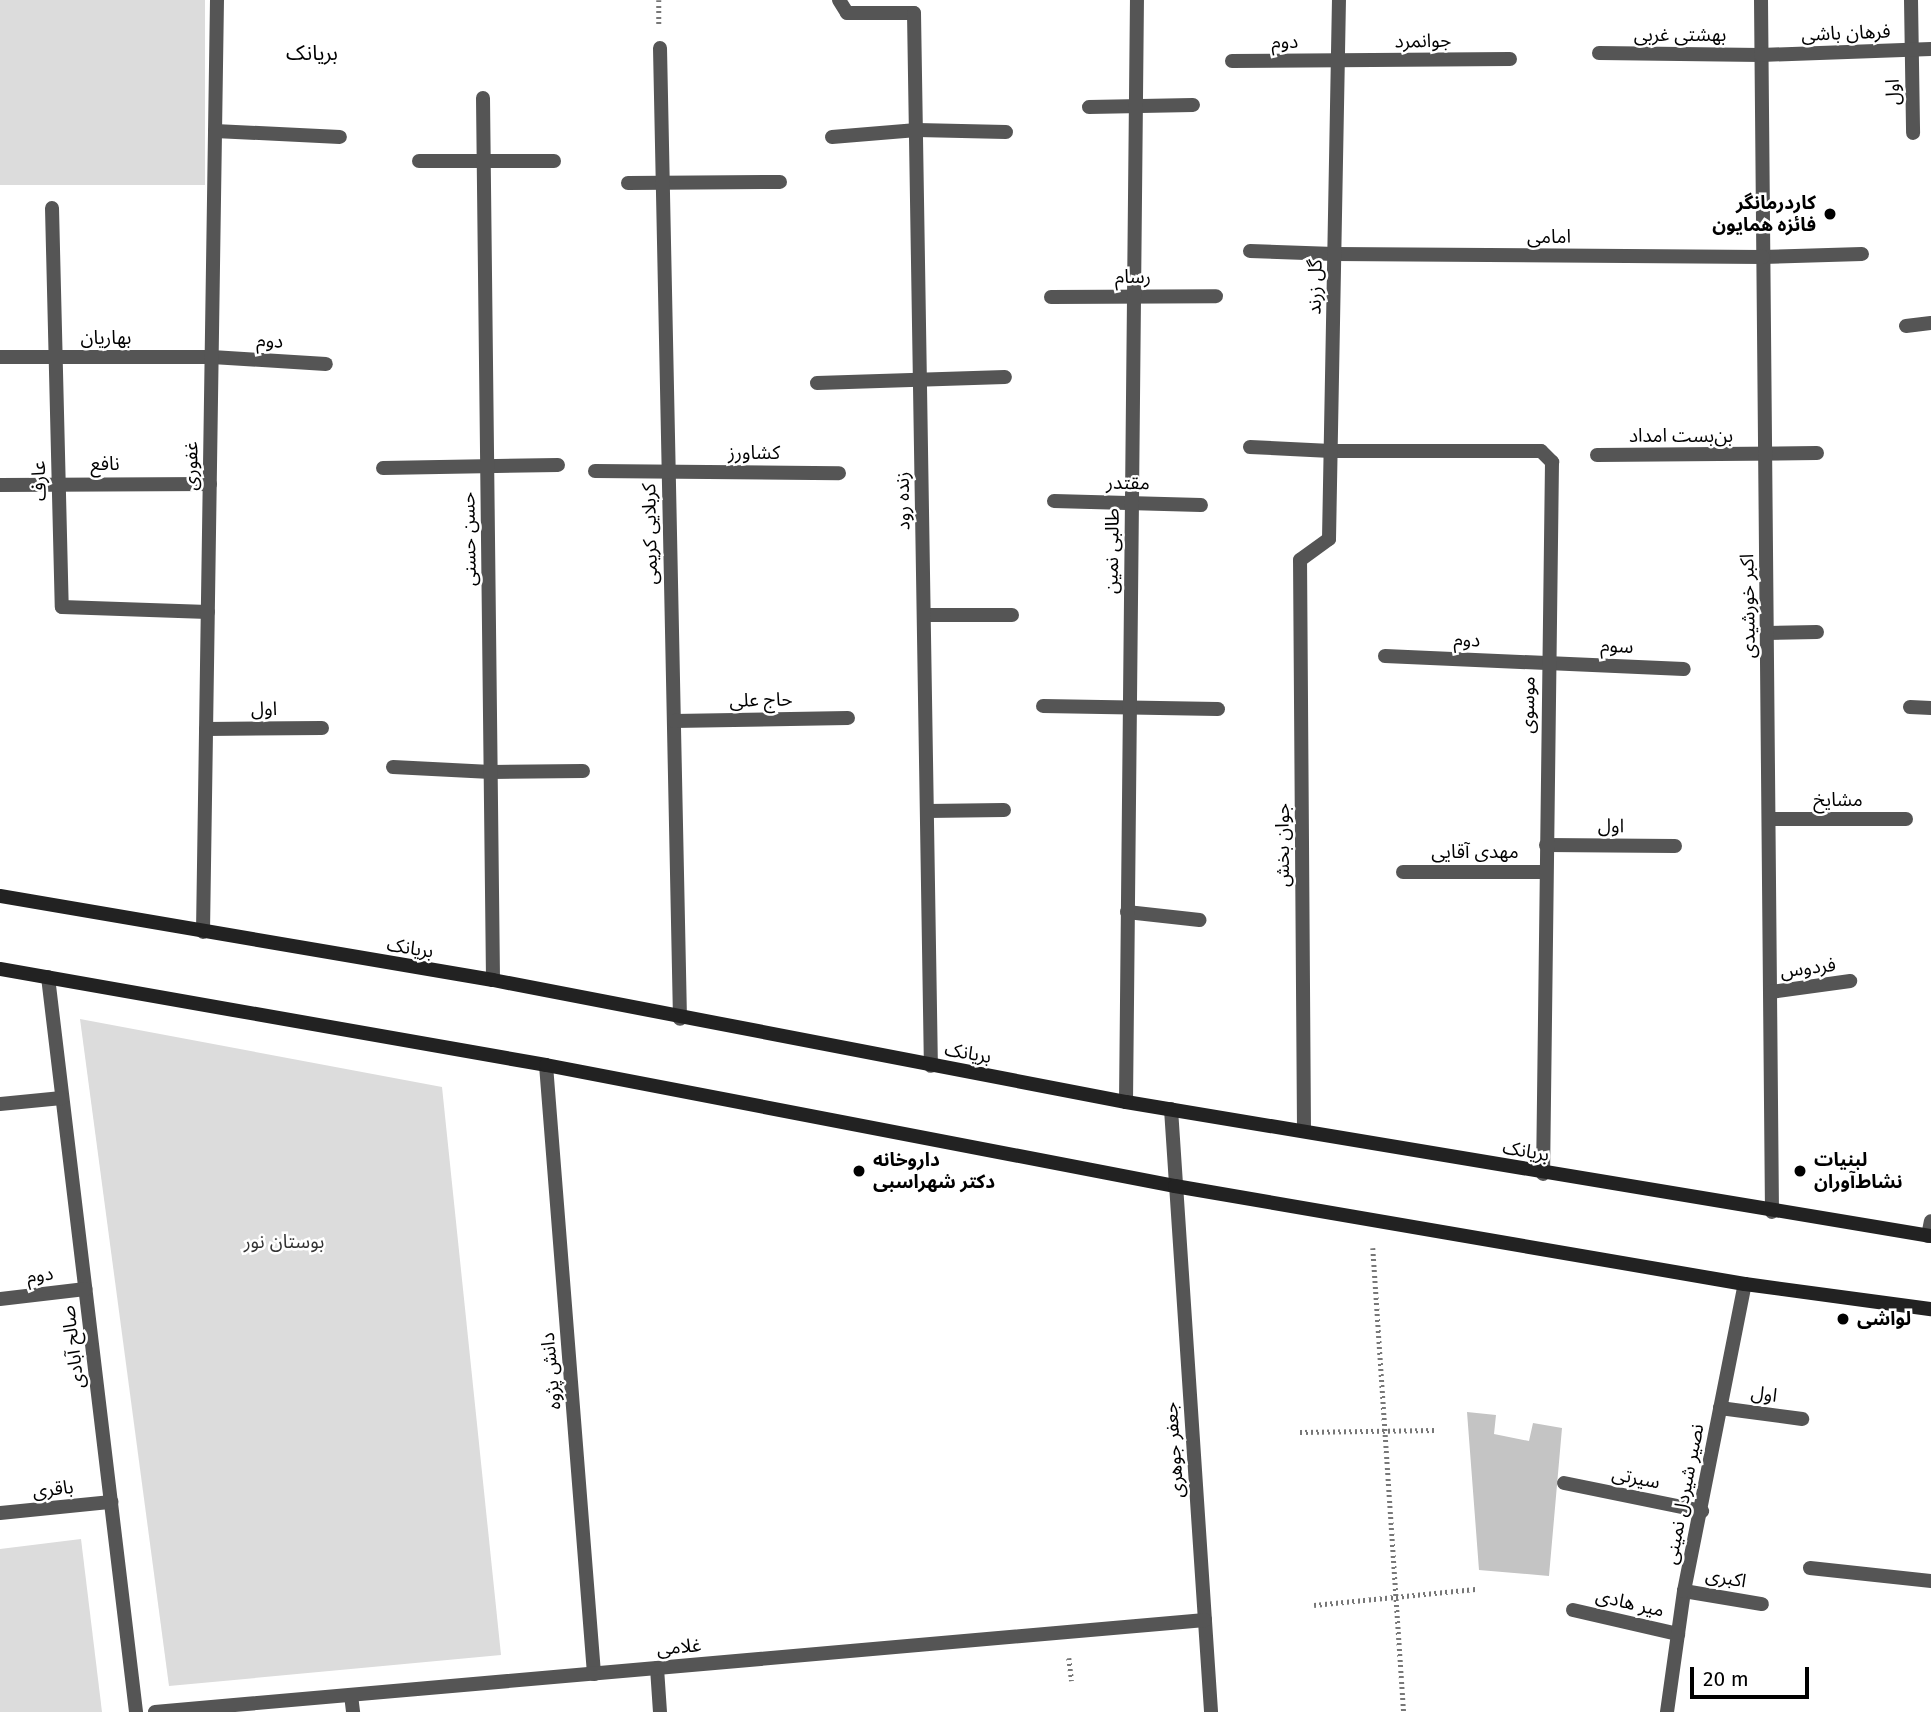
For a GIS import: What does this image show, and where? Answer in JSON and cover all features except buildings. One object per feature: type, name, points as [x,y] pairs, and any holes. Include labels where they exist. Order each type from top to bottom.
[{"type":"main road","name":"بریانک","points":[[0,896],[493,980],[680,1019],[1126,1102],[1304,1130],[1542,1174],[1929,1236]]},
{"type":"main road","points":[[0,969],[546,1065],[1175,1186],[1745,1284],[1931,1309]]},
{"type":"street","name":"غفوری","points":[[203,932],[217,0]]},
{"type":"street","name":"طالبی نمین","points":[[1126,1102],[1137,0]]},
{"type":"street","name":"گل زرند","points":[[1300,560],[1329,539],[1339,0]]},
{"type":"street","name":"اکبر خورشیدی","points":[[1761,0],[1772,1212]]},
{"type":"street","points":[[1911,0],[1911,50]]},
{"type":"street","name":"زنده رود","points":[[839,3],[847,13],[914,13],[931,1066]]},
{"type":"street","name":"کربلایی کریمی","points":[[660,48],[680,1019]]},
{"type":"street","name":"فرهان باشی","points":[[1761,55],[1931,49]]},
{"type":"street","name":"اول","points":[[1911,50],[1913,133]]},
{"type":"street","name":"بهشتی غربی","points":[[1599,53],[1761,55]]},
{"type":"street","name":"جوانمرد","points":[[1338,62],[1510,59]]},
{"type":"street","name":"دوم","points":[[1232,61],[1338,62]]},
{"type":"street","name":"حسن حسنی","points":[[483,98],[493,980]]},
{"type":"street","points":[[1089,107],[1192,105]]},
{"type":"street","points":[[832,137],[917,130],[1006,132]]},
{"type":"street","points":[[215,131],[340,137]]},
{"type":"street","points":[[419,161],[554,161]]},
{"type":"street","points":[[628,183],[780,182]]},
{"type":"street","name":"عارف","points":[[52,208],[62,607],[208,612]]},
{"type":"street","points":[[1250,251],[1334,254]]},
{"type":"street","name":"امامی","points":[[1334,254],[1763,257],[1862,254]]},
{"type":"street","name":"رسام","points":[[1051,297],[1216,296]]},
{"type":"street","points":[[1906,326],[1931,323]]},
{"type":"street","name":"بهاریان","points":[[0,357],[212,357]]},
{"type":"street","name":"دوم","points":[[212,357],[326,364]]},
{"type":"street","points":[[817,383],[921,382],[1005,377]]},
{"type":"street","points":[[1250,447],[1331,451]]},
{"type":"street","name":"موسوی","points":[[1331,451],[1541,451],[1552,462],[1542,1174]]},
{"type":"street","name":"بن‌بست امداد","points":[[1598,455],[1765,456],[1817,453]]},
{"type":"street","points":[[383,468],[558,465]]},
{"type":"street","points":[[595,471],[668,472]]},
{"type":"street","name":"کشاورز","points":[[668,472],[839,473]]},
{"type":"street","name":"نافع","points":[[0,485],[210,484]]},
{"type":"street","name":"مقتدر","points":[[1054,501],[1201,505]]},
{"type":"street","name":"جوان بخش","points":[[1300,560],[1304,1130]]},
{"type":"street","points":[[924,615],[1012,615]]},
{"type":"street","points":[[1767,633],[1817,632]]},
{"type":"street","name":"دوم","points":[[1385,656],[1548,662]]},
{"type":"street","name":"سوم","points":[[1548,662],[1684,669]]},
{"type":"street","points":[[1043,706],[1218,709]]},
{"type":"street","points":[[1910,707],[1931,708]]},
{"type":"street","name":"حاج علی","points":[[674,720],[848,718]]},
{"type":"street","name":"اول","points":[[206,729],[323,728]]},
{"type":"street","points":[[393,767],[491,772],[583,771]]},
{"type":"street","points":[[927,811],[1004,810]]},
{"type":"street","name":"مشایخ","points":[[1769,819],[1906,819]]},
{"type":"street","name":"اول","points":[[1546,845],[1675,846]]},
{"type":"street","name":"مهدی آقایی","points":[[1403,872],[1546,872]]},
{"type":"street","points":[[1127,912],[1200,920]]},
{"type":"street","name":"صالح آبادی","points":[[48,977],[136,1712]]},
{"type":"street","name":"فردوس","points":[[1771,992],[1850,981]]},
{"type":"street","name":"دانش پژوه","points":[[546,1065],[594,1674]]},
{"type":"street","points":[[0,1104],[62,1097]]},
{"type":"street","name":"جعفر جوهری","points":[[1171,1109],[1211,1712]]},
{"type":"street","points":[[1929,1236],[1931,1220]]},
{"type":"street","name":"نصیر شیردل نمینی","points":[[1667,1712],[1684,1591],[1745,1284]]},
{"type":"street","name":"دوم","points":[[0,1299],[85,1289]]},
{"type":"street","name":"اول","points":[[1720,1408],[1802,1419]]},
{"type":"street","name":"سیرتی","points":[[1564,1483],[1702,1511]]},
{"type":"street","name":"باقری","points":[[0,1513],[111,1502]]},
{"type":"street","points":[[1810,1568],[1931,1581]]},
{"type":"street","name":"اکبری","points":[[1684,1591],[1762,1604]]},
{"type":"street","name":"میر هادی","points":[[1573,1610],[1678,1634]]},
{"type":"street","name":"غلامی","points":[[156,1712],[1205,1620]]},
{"type":"street","points":[[657,1668],[660,1712]]},
{"type":"street","points":[[351,1695],[353,1712]]},
{"type":"path","points":[[1371,1220],[1404,1712]]},
{"type":"path","points":[[1300,1432],[1435,1430]]},
{"type":"path","points":[[1314,1605],[1475,1589]]},
{"type":"green space","points":[[0,0],[205,0],[205,185],[0,185]]},
{"type":"green space","name":"بوستان نور","points":[[80,1019],[442,1087],[501,1655],[169,1686]]},
{"type":"green space","points":[[81,1539],[102,1712],[0,1712],[0,1549]]},
{"type":"place","name":"کاردرمانگر فائزه همایون","points":[[1830,214]]},
{"type":"place","name":"داروخانه دکتر شهراسبی","points":[[859,1171]]},
{"type":"place","name":"لبنیات نشاط‌آوران","points":[[1800,1171]]},
{"type":"place","name":"لواشی","points":[[1843,1319]]},
{"type":"district","name":"بریانک","points":[[312,53]]}]
